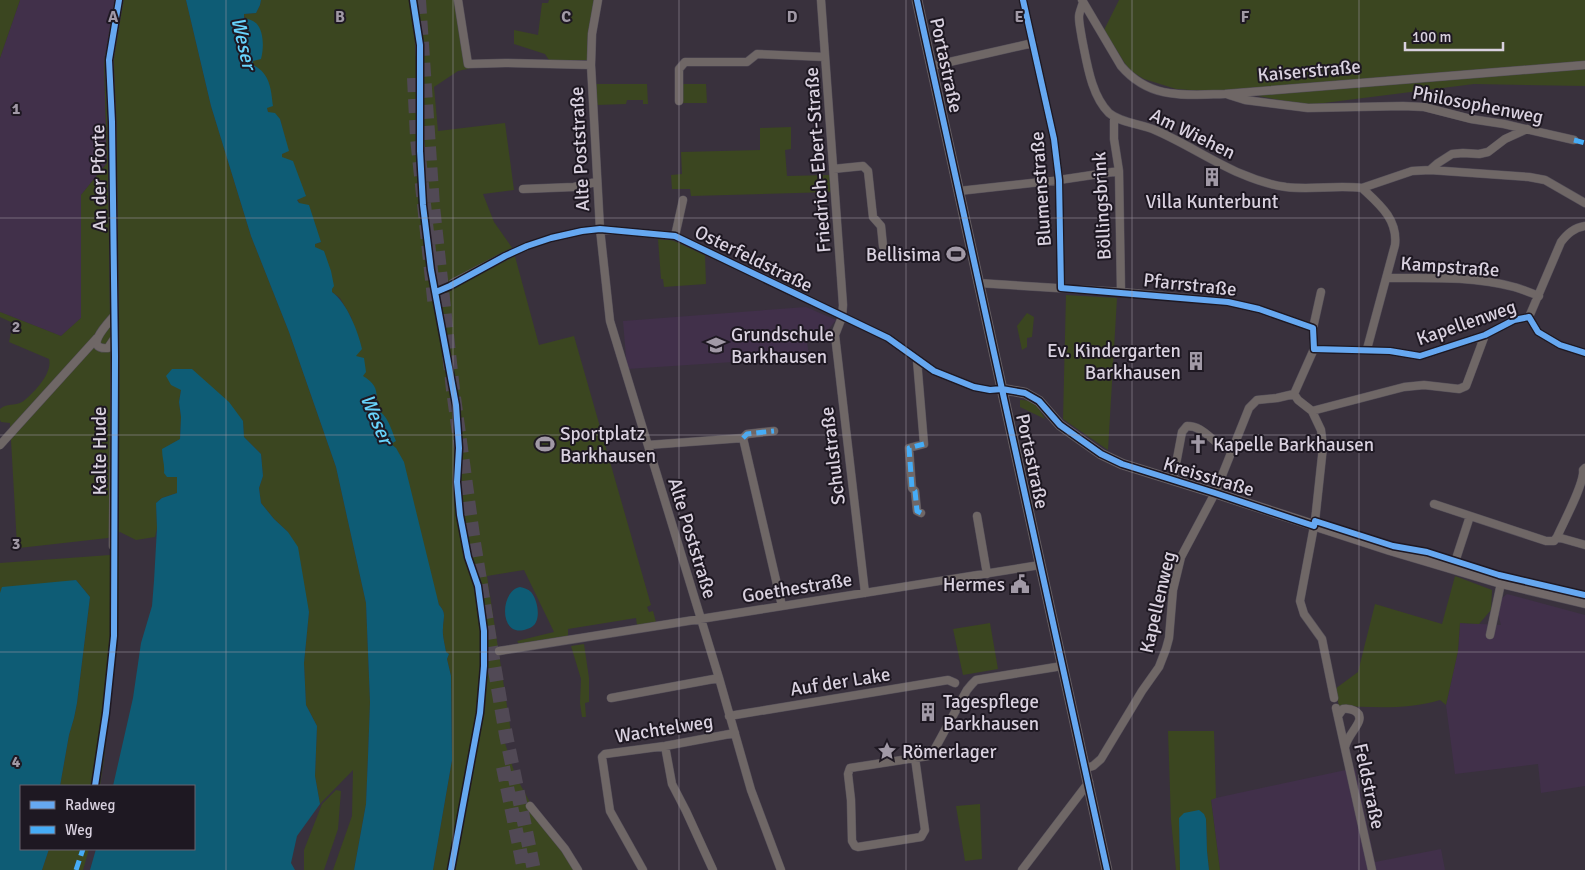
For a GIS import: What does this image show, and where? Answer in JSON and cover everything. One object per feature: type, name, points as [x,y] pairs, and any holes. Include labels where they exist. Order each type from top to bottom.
[{"type":"main road","name":"Portastraße","points":[[917,0],[1107,870]]},
{"type":"main road","name":"Kreisstraße","points":[[1002,390],[1025,393],[1039,401],[1060,426],[1101,454],[1122,464],[1390,550],[1501,583],[1585,603]]},
{"type":"street","name":"An der Pforte","points":[[115,356],[112,122],[109,60],[119,0]]},
{"type":"street","points":[[458,0],[468,64],[591,64]]},
{"type":"street","name":"Alte Poststraße","points":[[598,0],[592,34],[591,64],[596,182],[610,321],[719,678],[751,790],[781,870]]},
{"type":"street","name":"Friedrich-Ebert-Straße","points":[[821,0],[844,305],[842,317]]},
{"type":"street","name":"Blumenstraße","points":[[1023,0],[1054,139],[1058,180],[1061,288]]},
{"type":"street","points":[[1094,0],[1084,3],[1079,18],[1086,60],[1094,88],[1102,103],[1114,117]]},
{"type":"street","name":"Kaiserstraße","points":[[1084,3],[1121,66],[1140,83],[1158,91],[1172,94],[1225,94],[1585,66]]},
{"type":"street","points":[[932,66],[1033,43]]},
{"type":"street","points":[[679,101],[679,69],[685,62],[748,62],[757,54],[826,57]]},
{"type":"street","name":"Philosophenweg","points":[[1225,94],[1245,100],[1308,108],[1424,107],[1574,140]]},
{"type":"street","name":"Böllingsbrink","points":[[1114,117],[1114,139],[1119,171],[1121,292]]},
{"type":"street","name":"Am Wiehen","points":[[1114,117],[1154,129],[1255,180],[1287,187],[1362,188]]},
{"type":"street","points":[[1430,170],[1452,154],[1488,152],[1505,139],[1527,130]]},
{"type":"street","points":[[833,169],[863,166],[868,171],[873,217],[880,226],[882,246]]},
{"type":"street","points":[[1367,349],[1387,278],[1396,236],[1395,227],[1390,216],[1362,188],[1412,171],[1430,170],[1529,177],[1545,180],[1585,203]]},
{"type":"street","points":[[958,190],[1058,180],[1119,171]]},
{"type":"street","points":[[523,189],[574,187],[596,182]]},
{"type":"street","points":[[675,236],[683,200]]},
{"type":"street","name":"Kapellenweg","points":[[1314,349],[1367,349],[1420,356],[1485,335],[1514,320],[1529,317],[1561,242],[1568,233],[1578,227],[1585,226]]},
{"type":"street","name":"Osterfeldstraße","points":[[453,283],[527,246],[574,232],[600,229],[675,236],[888,338],[934,371],[974,387],[1002,390]]},
{"type":"street","name":"Kampstraße","points":[[1387,278],[1445,278],[1479,281],[1514,287],[1539,296]]},
{"type":"street","name":"Pfarrstraße","points":[[978,284],[1121,292],[1228,302],[1259,309],[1313,328]]},
{"type":"street","points":[[1321,292],[1313,328],[1314,349],[1294,394],[1298,400],[1312,411],[1321,430],[1323,447],[1314,526],[1300,601],[1304,614],[1322,639],[1334,698]]},
{"type":"street","points":[[0,445],[114,316]]},
{"type":"street","name":"Schulstraße","points":[[842,317],[835,335],[865,593]]},
{"type":"street","points":[[1529,317],[1538,332],[1560,345],[1585,353]]},
{"type":"street","points":[[1312,411],[1404,387],[1424,385],[1459,389],[1466,386],[1485,335]]},
{"type":"street","points":[[96,338],[98,347],[102,348],[108,348],[114,338]]},
{"type":"street","name":"Kalte Hude","points":[[113,546],[115,356]]},
{"type":"street","points":[[918,360],[924,444],[909,448],[912,488],[915,491],[917,511],[921,513]]},
{"type":"street","name":"Kapellenweg","points":[[1085,768],[1093,766],[1101,759],[1158,666],[1169,638],[1173,590],[1181,557],[1215,493],[1231,450],[1252,403],[1257,400],[1294,394]]},
{"type":"street","points":[[1173,480],[1182,432],[1187,426],[1194,426],[1231,450]]},
{"type":"street","points":[[648,445],[743,438],[747,434],[774,432]]},
{"type":"street","points":[[743,438],[782,606]]},
{"type":"street","points":[[1434,504],[1546,541],[1554,540],[1580,484],[1585,468]]},
{"type":"street","points":[[977,516],[987,574]]},
{"type":"street","points":[[1453,568],[1470,516]]},
{"type":"street","points":[[1557,537],[1585,545]]},
{"type":"street","name":"Goethestraße","points":[[499,650],[1040,565]]},
{"type":"street","points":[[1490,635],[1501,583]]},
{"type":"street","points":[[915,758],[925,830],[923,836],[921,838],[855,846],[852,841],[848,771],[850,768],[932,754],[967,690],[976,680],[1062,666]]},
{"type":"street","points":[[611,698],[719,678]]},
{"type":"street","name":"Auf der Lake","points":[[730,716],[948,680],[955,682]]},
{"type":"street","name":"Feldstraße","points":[[1345,747],[1349,735],[1359,721],[1356,711],[1349,708],[1337,712],[1372,870]]},
{"type":"street","name":"Wachtelweg","points":[[643,870],[610,811],[602,757],[605,754],[665,746],[734,733]]},
{"type":"street","points":[[665,746],[672,784],[713,870]]},
{"type":"street","points":[[1022,870],[1088,782]]},
{"type":"street","points":[[530,806],[565,849],[578,870]]},
{"type":"shaded area","points":[[20,0],[115,0],[104,62],[107,163],[81,195],[81,318],[61,336],[0,312],[0,58]]},
{"type":"shaded area","name":"Grundschule Barkhausen","points":[[806,307],[836,320],[827,331],[806,333],[809,357],[627,369],[623,321]]},
{"type":"shaded area","points":[[1507,594],[1585,615],[1585,786],[1541,793],[1538,764],[1455,774],[1446,705],[1458,651],[1460,623],[1501,625],[1498,614],[1501,599]]},
{"type":"shaded area","points":[[1355,768],[1375,862],[1441,849],[1445,870],[1220,870],[1211,799]]},
{"type":"green space","points":[[0,0],[20,0],[0,58]]},
{"type":"green space","points":[[115,0],[186,0],[211,106],[251,236],[289,332],[336,467],[366,603],[370,702],[366,804],[354,870],[333,870],[352,816],[353,770],[320,804],[315,776],[317,726],[306,705],[304,663],[309,612],[288,532],[261,503],[259,488],[263,476],[261,454],[244,437],[243,421],[181,390],[179,402],[181,417],[180,439],[163,449],[165,466],[177,477],[177,493],[162,498],[156,503],[157,528],[155,537],[136,540],[120,532],[108,538],[19,548],[17,545],[10,423],[1,422],[0,409],[22,402],[36,389],[45,377],[49,359],[9,342],[13,323],[0,317],[0,312],[61,336],[81,318],[81,195],[107,163],[104,62]]},
{"type":"green space","points":[[261,0],[459,0],[472,68],[458,71],[434,87],[438,131],[505,123],[514,190],[483,194],[494,222],[513,249],[539,345],[574,336],[651,605],[647,607],[649,612],[653,611],[656,622],[637,625],[636,618],[568,629],[568,636],[519,644],[517,641],[554,632],[524,570],[487,576],[511,732],[502,734],[516,777],[531,804],[580,870],[433,870],[452,760],[451,676],[447,659],[449,654],[446,652],[443,637],[444,613],[439,605],[391,444],[355,356],[354,327],[351,317],[340,298],[332,292],[315,247],[315,244],[321,242],[297,199],[305,196],[282,158],[282,154],[288,151],[280,119],[268,112],[253,65],[244,14],[256,13]]},
{"type":"green space","points":[[549,0],[594,0],[588,33],[587,60],[549,60],[545,54],[514,44],[514,30],[538,35],[542,3],[548,3]]},
{"type":"green space","points":[[1119,0],[1585,0],[1585,86],[1474,84],[1308,105],[1225,90],[1176,89],[1144,79],[1129,70],[1104,30]]},
{"type":"green space","points":[[596,84],[647,84],[648,104],[643,104],[643,100],[627,100],[626,104],[597,105]]},
{"type":"green space","points":[[682,84],[706,84],[707,103],[682,103]]},
{"type":"green space","points":[[791,127],[791,149],[785,150],[787,176],[830,175],[831,192],[691,196],[690,189],[672,189],[671,175],[682,174],[681,152],[760,150],[760,128]]},
{"type":"green space","points":[[658,239],[672,240],[705,255],[706,284],[664,287],[663,279],[661,279]]},
{"type":"green space","points":[[1066,295],[1117,298],[1108,450],[1063,419]]},
{"type":"green space","points":[[1027,313],[1034,317],[1032,337],[1027,338],[1027,347],[1022,350],[1017,326]]},
{"type":"green space","points":[[1020,400],[1032,403],[1038,408],[1045,419],[1020,407]]},
{"type":"green space","points":[[110,555],[119,556],[118,634],[100,785],[60,785],[77,703],[90,597],[76,580],[0,593],[0,563]]},
{"type":"green space","points":[[1455,576],[1492,590],[1491,610],[1479,624],[1460,623],[1458,651],[1446,705],[1440,700],[1403,707],[1339,706],[1335,689],[1358,672],[1375,604],[1442,624]]},
{"type":"green space","points":[[990,623],[998,669],[963,675],[953,629]]},
{"type":"green space","points":[[584,644],[589,678],[589,702],[585,703],[586,717],[582,717],[580,703],[581,679],[571,646]]},
{"type":"green space","points":[[1168,731],[1214,731],[1216,798],[1211,800],[1220,870],[1209,870],[1206,819],[1179,818],[1180,870],[1176,870],[1171,820]]},
{"type":"green space","points":[[336,790],[341,791],[338,829],[324,870],[304,870],[304,850],[322,804]]},
{"type":"green space","points":[[980,804],[982,859],[965,861],[956,806]]},
{"type":"green space","points":[[49,850],[89,850],[83,870],[42,870]]},
{"type":"water","name":"Weser","points":[[186,0],[261,0],[256,13],[244,14],[244,18],[252,20],[259,26],[262,35],[263,50],[261,59],[253,61],[253,65],[263,72],[269,82],[273,106],[267,108],[268,112],[275,113],[280,119],[289,151],[282,154],[282,157],[293,161],[306,196],[297,200],[299,203],[309,205],[321,242],[315,244],[315,247],[324,251],[334,286],[332,292],[347,310],[360,342],[362,349],[356,356],[364,358],[366,372],[363,376],[372,383],[376,390],[376,409],[389,423],[396,441],[391,444],[396,448],[404,462],[439,605],[444,613],[443,637],[446,652],[449,654],[447,659],[451,676],[452,760],[433,870],[354,870],[366,804],[370,702],[366,603],[336,467],[289,332],[251,236],[211,106]]},
{"type":"water","points":[[172,369],[192,369],[229,402],[243,421],[244,437],[261,454],[263,476],[259,488],[261,503],[288,532],[298,547],[309,612],[304,663],[306,705],[317,726],[315,776],[320,804],[297,836],[291,863],[295,870],[90,870],[96,850],[195,850],[195,785],[113,785],[133,698],[141,643],[152,606],[157,528],[156,503],[162,498],[177,493],[177,477],[167,477],[164,473],[162,449],[180,439],[181,417],[179,402],[181,390],[171,385],[166,376]]},
{"type":"water","points":[[76,580],[90,597],[77,703],[60,785],[20,785],[20,850],[49,850],[42,870],[0,870],[0,593],[2,587]]},
{"type":"water","points":[[520,587],[529,590],[533,595],[538,615],[533,626],[518,631],[511,628],[505,614],[508,597],[513,590]]},
{"type":"water","points":[[1199,810],[1206,819],[1209,870],[1180,870],[1179,818],[1184,813]]},
{"type":"tunnel","points":[[419,0],[433,206],[453,390],[474,543],[493,659],[506,735],[534,870]]},
{"type":"tunnel","points":[[414,78],[417,138],[435,308]]},
{"type":"tunnel","points":[[503,767],[524,870]]},
{"type":"marked path","points":[[1574,140],[1585,143]]},
{"type":"marked path","points":[[743,438],[747,434],[774,431]]},
{"type":"marked path","points":[[921,513],[917,511],[915,491],[912,488],[909,448],[924,444]]},
{"type":"marked path","points":[[76,870],[83,850]]},
{"type":"cycle path","points":[[95,785],[106,713],[114,636],[115,356],[112,122],[109,60],[119,0]]},
{"type":"cycle path","points":[[413,0],[420,45],[420,151],[423,205],[431,270],[456,405],[459,448],[457,482],[460,515],[468,557],[478,586],[484,631],[484,666],[480,713],[451,870]]},
{"type":"cycle path","points":[[917,0],[1107,870]]},
{"type":"cycle path","points":[[1023,0],[1054,139],[1059,180],[1061,288],[1228,302],[1259,309],[1313,328],[1314,349],[1390,351],[1420,356],[1485,335],[1514,320],[1529,317],[1538,332],[1560,345],[1585,353]]},
{"type":"cycle path","points":[[436,292],[505,256],[551,238],[600,229],[675,236],[888,338],[934,371],[974,387],[1025,393],[1039,401],[1060,425],[1101,454],[1122,464],[1314,526],[1315,521],[1393,546],[1427,552],[1499,575],[1585,595]]},
{"type":"place","name":"Villa Kunterbunt","points":[[1212,177]]},
{"type":"place","name":"Bellisima","points":[[956,254]]},
{"type":"place","name":"Grundschule Barkhausen","points":[[716,345]]},
{"type":"place","name":"Ev. Kindergarten Barkhausen","points":[[1196,361]]},
{"type":"place","name":"Sportplatz Barkhausen","points":[[545,444]]},
{"type":"place","name":"Kapelle Barkhausen","points":[[1198,444]]},
{"type":"place","name":"Hermes","points":[[1020,584]]},
{"type":"place","name":"Tagespflege Barkhausen","points":[[928,712]]},
{"type":"place","name":"Römerlager","points":[[887,751]]}]
